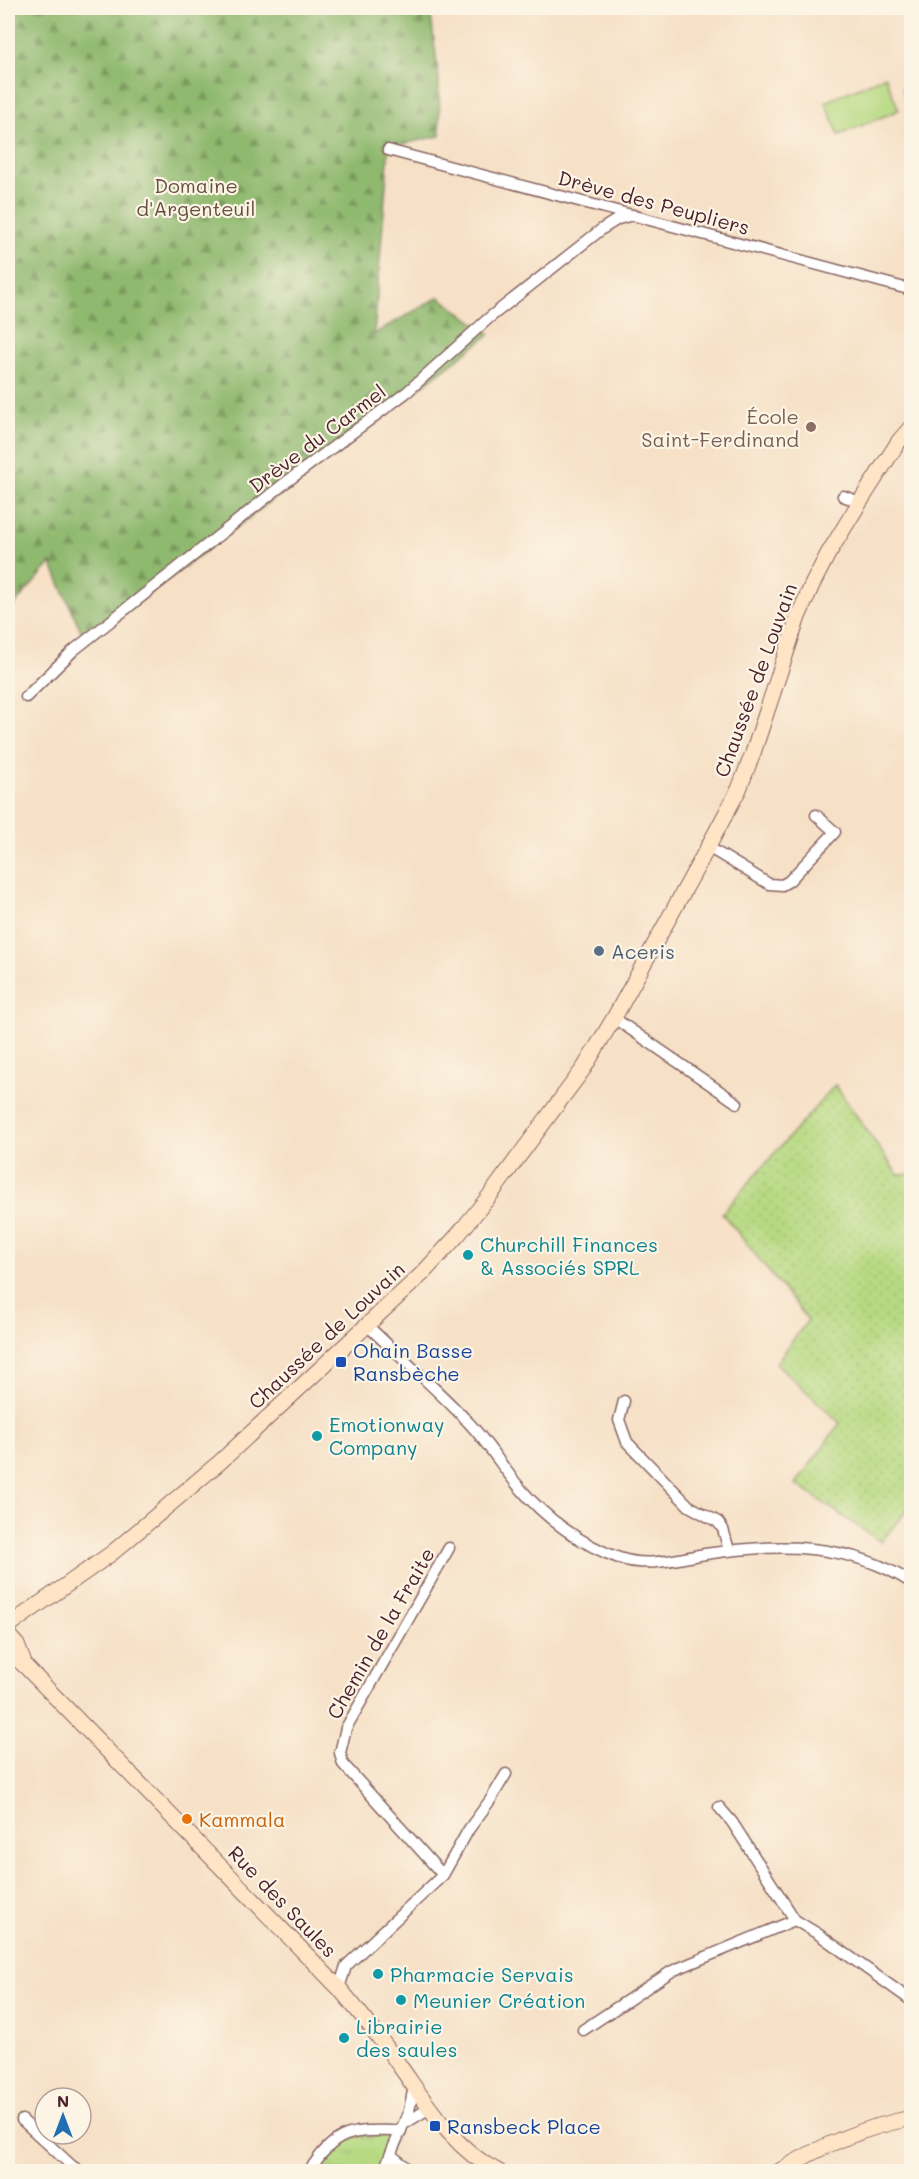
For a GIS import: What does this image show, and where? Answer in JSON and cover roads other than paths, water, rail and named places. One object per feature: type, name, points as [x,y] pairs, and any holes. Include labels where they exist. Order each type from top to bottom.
[{"type":"main road","name":"Chaussée de Louvain","points":[[8,1626],[112,1553],[220,1462],[423,1274],[491,1194],[584,1068],[708,847],[739,789],[798,617],[809,592],[828,554],[860,502],[899,441],[912,426]]},
{"type":"main road","name":"Rue des Saules","points":[[26,1613],[10,1647],[26,1667],[339,1988],[376,2032],[428,2109],[466,2148],[499,2172]]},
{"type":"main road","points":[[778,2172],[828,2144],[882,2124],[912,2118]]},
{"type":"street","name":"Drève des Peupliers","points":[[388,150],[912,290]]},
{"type":"street","name":"Drève du Carmel","points":[[26,697],[74,650],[285,483],[407,392],[489,318],[602,229],[618,219],[633,215]]},
{"type":"street","points":[[843,496],[860,502]]},
{"type":"street","points":[[708,847],[769,884],[782,885],[789,881],[835,832],[816,815]]},
{"type":"street","points":[[614,1018],[737,1103]]},
{"type":"street","points":[[367,1325],[469,1423],[520,1488],[539,1508],[562,1528],[604,1552],[634,1562],[658,1562],[729,1550],[800,1548],[828,1551],[878,1564],[912,1583]]},
{"type":"street","points":[[624,1401],[619,1420],[627,1442],[689,1506],[718,1522],[723,1528],[729,1550]]},
{"type":"street","name":"Chemin de la Fraite","points":[[444,1875],[343,1764],[340,1753],[346,1728],[449,1548]]},
{"type":"street","points":[[323,1972],[346,1966],[444,1875],[468,1829],[491,1799],[506,1774]]},
{"type":"street","points":[[719,1807],[732,1822],[795,1920],[912,2001]]},
{"type":"street","points":[[583,2030],[672,1971],[795,1920]]},
{"type":"street","points":[[339,1988],[346,1966]]},
{"type":"street","points":[[383,2172],[403,2128],[414,2086]]},
{"type":"street","points":[[309,2172],[326,2147],[340,2136],[403,2128],[428,2109]]},
{"type":"street","points":[[22,2120],[81,2172]]},
{"type":"street","points":[[391,2155],[407,2168]]},
{"type":"place","name":"École Saint-Ferdinand","points":[[811,427]]},
{"type":"place","name":"Aceris","points":[[599,951]]},
{"type":"place","name":"Churchill Finances & Associés SPRL","points":[[468,1255]]},
{"type":"place","name":"Ohain Basse Ransbèche","points":[[341,1362]]},
{"type":"place","name":"Emotionway Company","points":[[317,1436]]},
{"type":"place","name":"Kammala","points":[[187,1819]]},
{"type":"place","name":"Pharmacie Servais","points":[[378,1974]]},
{"type":"place","name":"Meunier Création","points":[[401,2000]]},
{"type":"place","name":"Librairie des saules","points":[[344,2038]]},
{"type":"place","name":"Ransbeck Place","points":[[435,2126]]},
{"type":"park label","name":"Domaine d'Argenteuil","points":[[196,196]]}]
